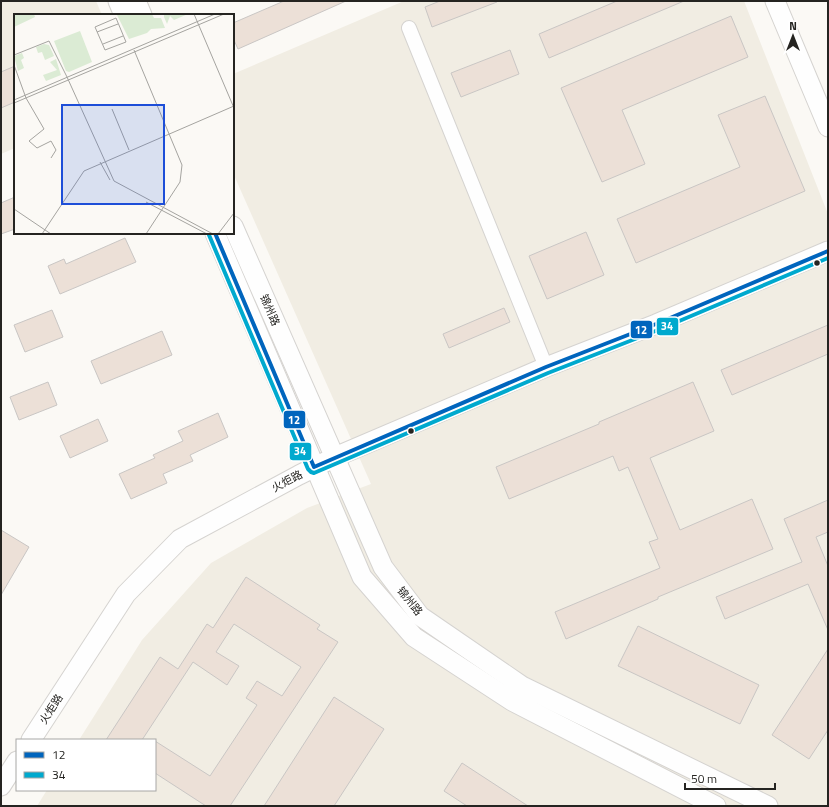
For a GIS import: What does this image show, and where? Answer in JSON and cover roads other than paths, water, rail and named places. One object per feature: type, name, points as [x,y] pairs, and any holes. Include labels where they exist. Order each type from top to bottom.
[{"type":"main road","points":[[118,1],[124,14]]},
{"type":"main road","points":[[136,1],[142,14]]},
{"type":"main road","points":[[775,1],[828,127]]},
{"type":"main road","name":"锦州路","points":[[234,228],[383,566],[420,616],[522,686],[768,806]]},
{"type":"main road","name":"锦州路","points":[[215,234],[362,577],[414,637],[512,701],[716,806]]},
{"type":"main road","name":"火炬路","points":[[32,739],[126,594],[180,539],[335,457],[546,367],[656,324],[828,251]]},
{"type":"main road","points":[[1,786],[16,763]]},
{"type":"street","points":[[409,28],[546,367]]}]
